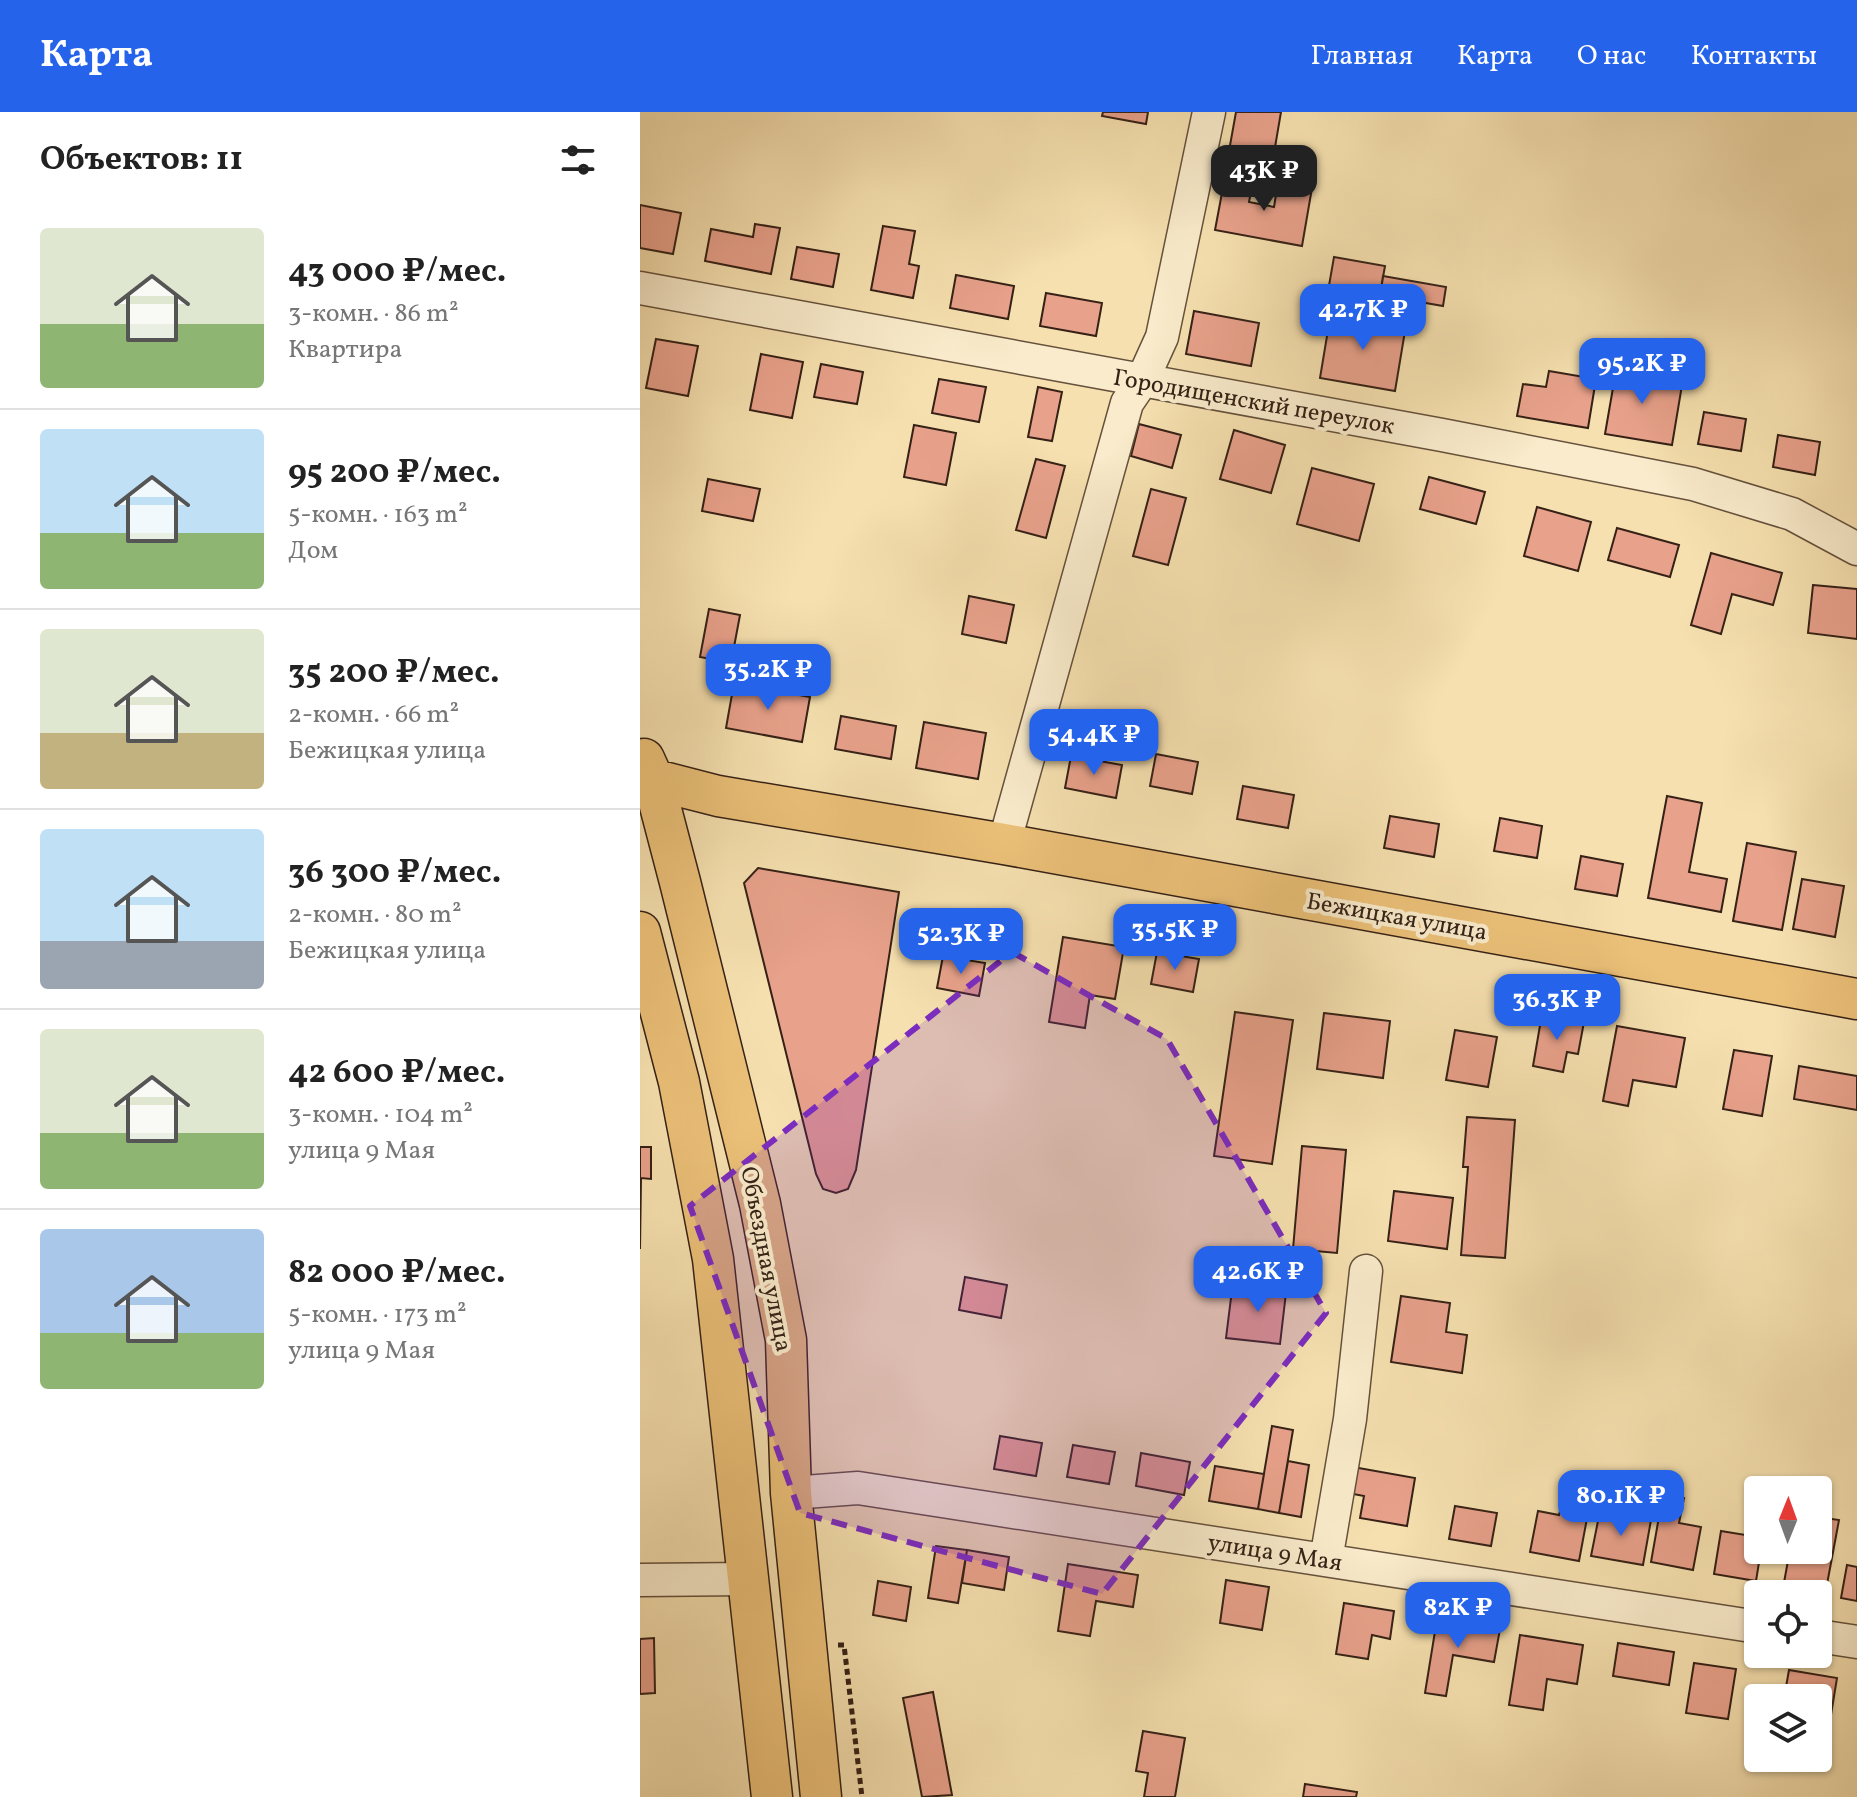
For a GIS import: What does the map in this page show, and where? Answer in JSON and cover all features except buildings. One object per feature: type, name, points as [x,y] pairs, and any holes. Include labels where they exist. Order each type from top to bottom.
[{"type":"main road","name":"Бежицкая улица","points":[[644,769],[718,796],[1004,844],[1857,999]]},
{"type":"main road","name":"Объездная улица","points":[[644,769],[760,1204],[786,1340],[791,1493],[821,1797]]},
{"type":"main road","points":[[640,932],[679,1082],[713,1259],[772,1797]]},
{"type":"street","points":[[1004,844],[1120,425],[1127,403],[1142,381],[1162,337],[1209,112]]},
{"type":"street","name":"Городищенский переулок","points":[[640,288],[1693,484],[1792,514],[1857,549]]},
{"type":"street","points":[[1326,1560],[1350,1419],[1366,1271]]},
{"type":"street","name":"улица 9 Мая","points":[[791,1493],[858,1488],[1744,1625]]},
{"type":"street","points":[[640,1580],[748,1579]]},
{"type":"street","points":[[1832,1638],[1857,1642]]},
{"type":"highlighted area","points":[[1012,952],[1167,1039],[1326,1313],[1102,1594],[800,1513],[690,1206]]}]
